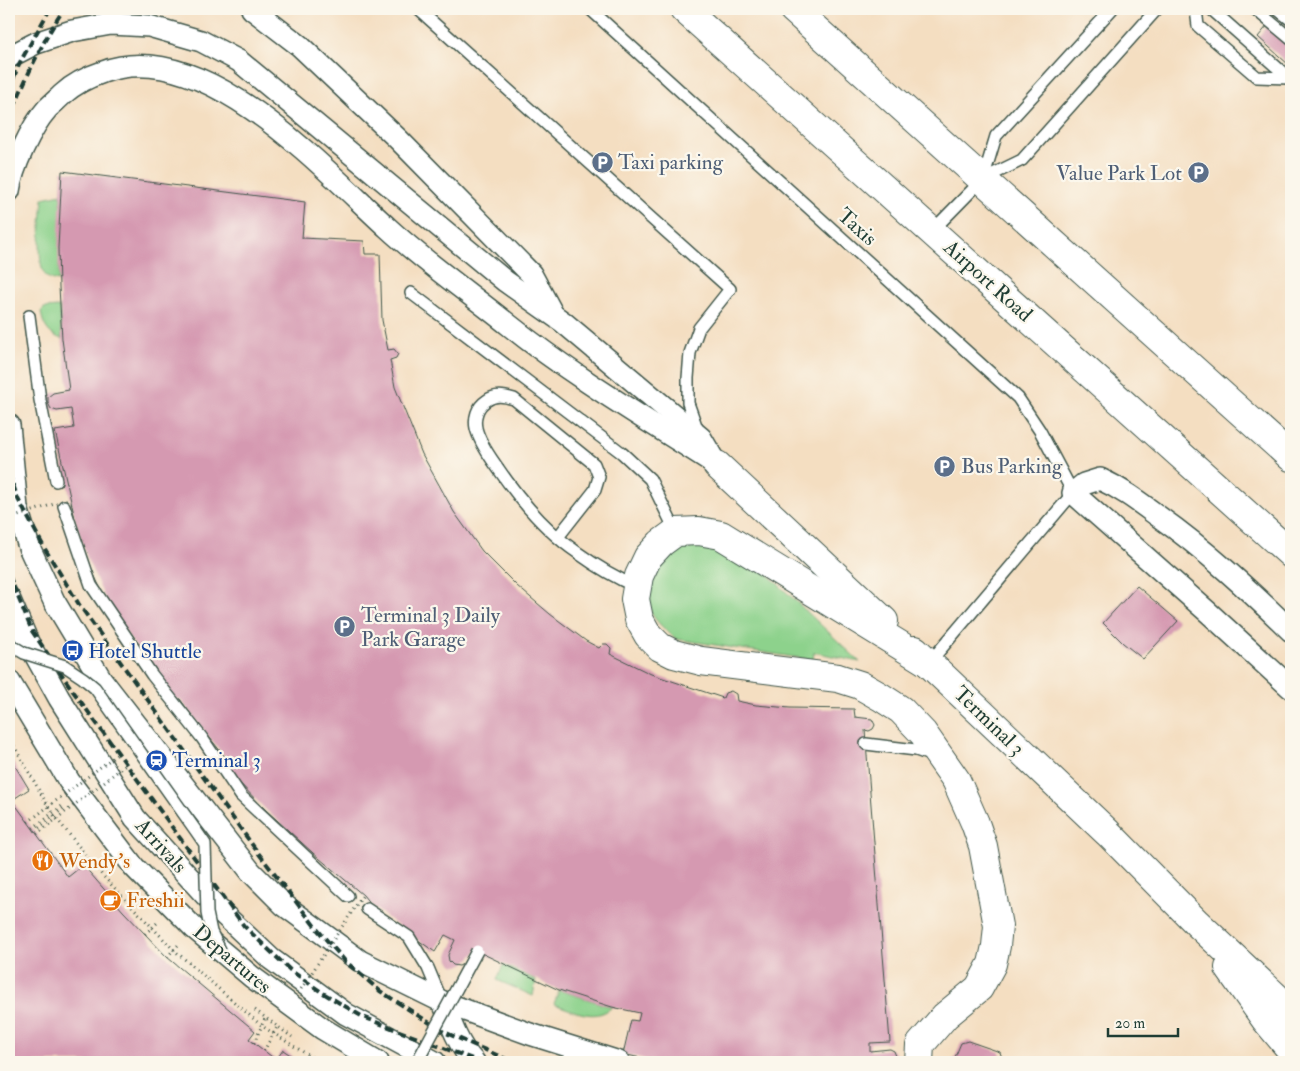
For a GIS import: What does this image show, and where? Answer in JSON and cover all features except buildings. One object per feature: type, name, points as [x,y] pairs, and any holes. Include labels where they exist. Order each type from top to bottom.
[{"type":"street","points":[[252,9],[300,46],[398,139],[531,274],[553,313]]},
{"type":"street","name":"Airport Road","points":[[684,9],[1291,554]]},
{"type":"street","points":[[793,9],[1291,457]]},
{"type":"street","points":[[9,57],[36,43],[72,31],[111,24],[150,26],[201,41],[239,61],[505,282],[553,313],[701,438],[717,465]]},
{"type":"street","points":[[9,191],[11,177],[37,123],[46,110],[74,84],[117,67],[139,64],[163,67],[187,74],[234,97],[306,152],[390,230],[539,350],[717,465]]},
{"type":"street","points":[[9,425],[17,508],[29,547],[54,601],[101,679],[252,872],[284,906],[360,962],[443,1002],[530,1034],[619,1062]]},
{"type":"street","name":"Terminal 3","points":[[717,465],[1108,833],[1197,923],[1259,980]]},
{"type":"street","points":[[1291,631],[1244,586],[1184,534],[1122,489],[1100,479],[1084,484],[1074,493],[1210,612],[1291,688]]},
{"type":"street","points":[[919,1062],[920,1045],[945,1016],[979,988],[992,964],[996,946],[998,926],[983,846],[976,823],[956,780],[923,733],[901,710],[860,685],[838,678],[701,661],[660,648],[648,635],[639,619],[636,599],[639,576],[648,557],[661,543],[676,532],[699,531],[721,535],[929,663]]},
{"type":"street","name":"Arrivals","points":[[9,598],[28,642],[59,698],[135,818],[218,910],[272,959],[346,1014],[435,1062]]},
{"type":"street","name":"Departures","points":[[9,681],[71,797],[134,867],[194,928],[252,977],[323,1030],[378,1062]]},
{"type":"street","points":[[9,700],[46,767],[71,797],[86,823],[155,907],[233,976],[306,1028],[362,1062]]},
{"type":"street","points":[[1197,923],[1265,1019],[1291,1050]]},
{"type":"street","points":[[1259,980],[1291,1006]]},
{"type":"street","points":[[1259,980],[1291,1011]]},
{"type":"street","points":[[443,1002],[458,1040],[474,1062]]},
{"type":"lane","points":[[418,9],[730,289],[699,328],[690,353],[688,403],[701,438]]},
{"type":"lane","name":"Taxis","points":[[590,9],[1018,398],[1040,431],[1074,493]]},
{"type":"lane","points":[[983,179],[996,136],[1112,9]]},
{"type":"lane","points":[[932,231],[983,179],[1022,160],[1157,9]]},
{"type":"lane","points":[[1196,9],[1198,26],[1258,77],[1290,79]]},
{"type":"lane","points":[[1211,9],[1290,79]]},
{"type":"lane","points":[[1255,9],[1291,39]]},
{"type":"lane","points":[[1277,9],[1291,20]]},
{"type":"lane","points":[[411,293],[622,453],[650,480],[676,532]]},
{"type":"lane","points":[[29,316],[40,400],[56,481]]},
{"type":"lane","points":[[558,537],[595,490],[598,477],[594,464],[514,400],[506,396],[490,398],[483,403],[475,418],[478,435],[492,460],[516,494],[545,525],[558,537],[585,558],[637,587]]},
{"type":"lane","points":[[929,663],[1074,493]]},
{"type":"lane","points":[[66,503],[91,585],[152,675],[202,738],[241,796],[348,896]]},
{"type":"lane","points":[[9,644],[24,652],[65,666],[95,688],[205,844],[207,913],[211,932],[221,952]]},
{"type":"lane","points":[[866,744],[916,750],[941,758]]},
{"type":"lane","points":[[367,908],[409,937],[428,968],[443,1002]]},
{"type":"lane","points":[[417,1062],[477,951]]},
{"type":"path","points":[[9,519],[66,503]]},
{"type":"path","points":[[35,831],[125,749]]},
{"type":"path","points":[[35,831],[131,760]]},
{"type":"path","points":[[28,822],[71,797]]},
{"type":"path","points":[[35,831],[71,797]]},
{"type":"path","points":[[301,989],[363,895]]},
{"type":"path","points":[[167,957],[187,936]]},
{"type":"path","points":[[254,1043],[267,1014]]},
{"type":"path","points":[[264,1051],[280,1022]]},
{"type":"green space","points":[[61,194],[59,281],[49,278],[44,273],[41,265],[40,246],[43,198]]},
{"type":"green space","points":[[59,307],[62,339],[53,335],[47,329],[41,312],[44,308]]},
{"type":"green space","points":[[686,544],[721,548],[763,570],[860,662],[814,652],[813,660],[676,639],[652,614],[648,602],[648,594],[655,568],[660,561],[671,550]]},
{"type":"green space","points":[[503,965],[536,980],[533,996],[497,980]]},
{"type":"green space","points":[[559,990],[612,1007],[605,1012],[591,1015],[576,1012],[554,1004]]},
{"type":"railway","points":[[9,90],[19,64],[50,9]]},
{"type":"railway","points":[[9,119],[34,62],[64,9]]},
{"type":"railway","points":[[9,473],[18,499],[45,549],[80,606],[256,850],[317,929],[345,961],[380,991],[444,1032],[513,1062]]},
{"type":"railway","points":[[9,575],[32,631],[73,691],[244,926],[290,970],[363,1017],[480,1062]]},
{"type":"place","name":"Taxi parking","points":[[602,162]]},
{"type":"place","name":"Value Park Lot","points":[[1198,173]]},
{"type":"place","name":"Bus Parking","points":[[945,466]]},
{"type":"place","name":"Terminal 3 Daily Park Garage","points":[[345,627]]},
{"type":"place","name":"Hotel Shuttle","points":[[72,651]]},
{"type":"place","name":"Terminal 3","points":[[156,760]]},
{"type":"place","name":"Wendy's","points":[[43,861]]},
{"type":"place","name":"Freshii","points":[[110,900]]}]
